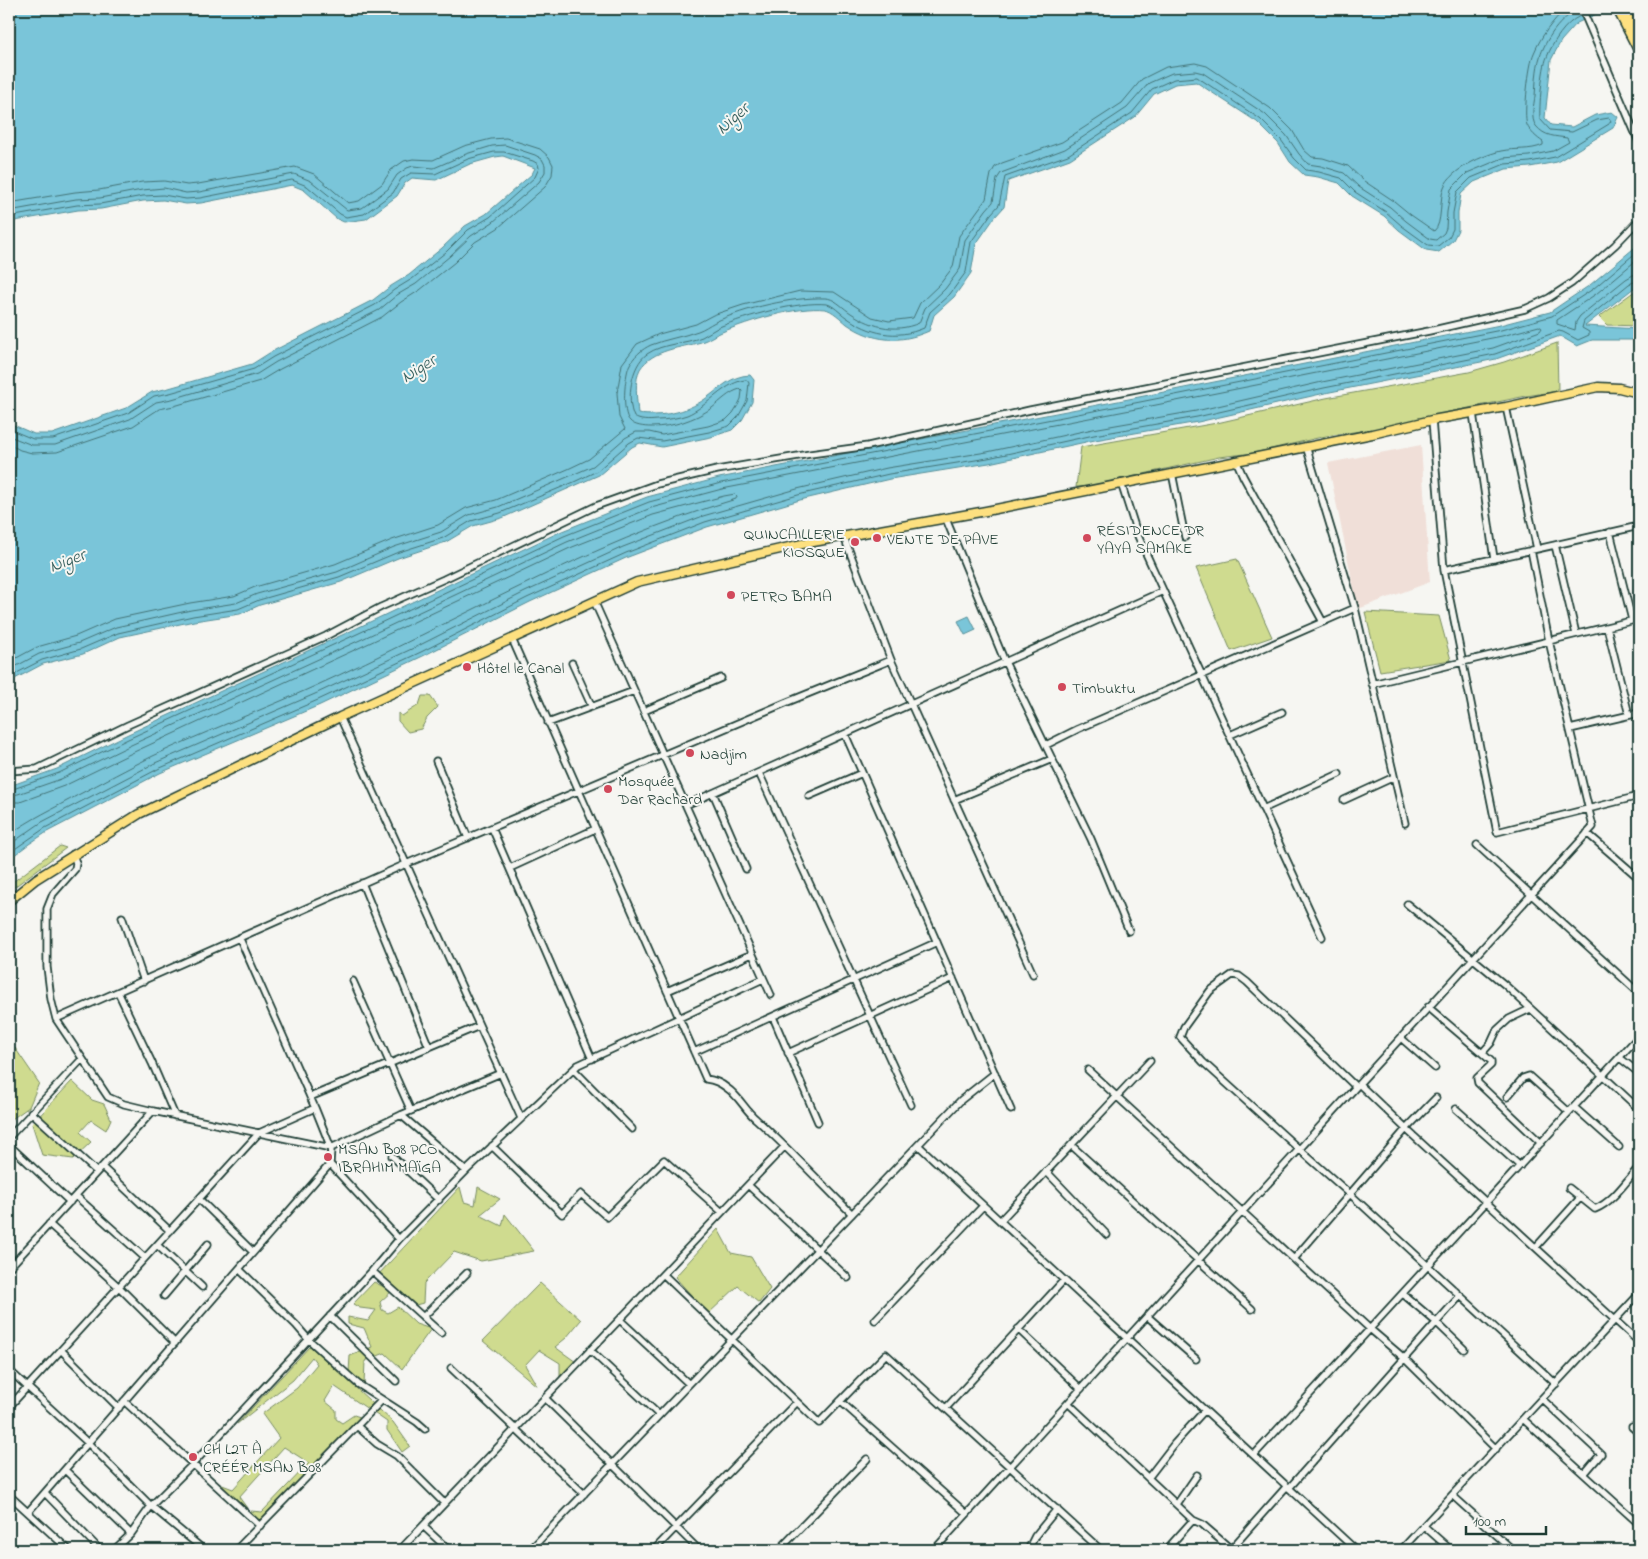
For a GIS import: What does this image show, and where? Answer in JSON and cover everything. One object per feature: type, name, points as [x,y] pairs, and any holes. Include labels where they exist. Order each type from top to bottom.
[{"type":"main road","points":[[1617,9],[1639,52]]},
{"type":"main road","points":[[1625,9],[1639,36]]},
{"type":"main road","points":[[9,901],[36,878],[139,814],[340,717],[637,582],[802,544],[946,519],[1598,388],[1619,388],[1639,393]]},
{"type":"street","points":[[1582,9],[1639,142]]},
{"type":"street","points":[[9,771],[37,770],[128,724],[326,636],[381,606],[444,579],[596,506],[657,484],[717,470],[868,446],[1030,410],[1429,331],[1525,309],[1549,298],[1572,283],[1615,245],[1639,220]]},
{"type":"street","points":[[934,1550],[1593,827],[1549,641],[1534,550],[1506,406]]},
{"type":"street","points":[[1472,413],[1494,559]]},
{"type":"street","points":[[1432,420],[1444,570],[1497,832],[1639,796]]},
{"type":"street","points":[[1306,446],[1355,608],[1405,823]]},
{"type":"street","points":[[1236,460],[1322,622]]},
{"type":"street","points":[[1172,473],[1184,537]]},
{"type":"street","points":[[1121,483],[1138,536],[1322,937]]},
{"type":"street","points":[[946,519],[1006,662],[1091,839],[1129,931]]},
{"type":"street","points":[[1444,570],[1639,526]]},
{"type":"street","points":[[1610,532],[1632,620]]},
{"type":"street","points":[[844,537],[891,660],[1033,974]]},
{"type":"street","points":[[1556,545],[1576,634]]},
{"type":"street","points":[[686,805],[1163,591]]},
{"type":"street","points":[[594,601],[770,995]]},
{"type":"street","points":[[1046,745],[1078,729],[1355,608]]},
{"type":"street","points":[[1372,684],[1639,619]]},
{"type":"street","points":[[1606,626],[1629,715]]},
{"type":"street","points":[[512,639],[706,1079],[715,1080],[740,1098],[754,1118],[770,1131],[852,1214]]},
{"type":"street","points":[[56,1020],[406,864],[891,660]]},
{"type":"street","points":[[572,663],[592,707]]},
{"type":"street","points":[[644,711],[722,678]]},
{"type":"street","points":[[548,723],[634,691]]},
{"type":"street","points":[[1230,735],[1282,712]]},
{"type":"street","points":[[1570,729],[1639,713]]},
{"type":"street","points":[[340,717],[521,1118]]},
{"type":"street","points":[[845,734],[1011,1110]]},
{"type":"street","points":[[954,800],[1052,759]]},
{"type":"street","points":[[436,761],[468,838]]},
{"type":"street","points":[[759,773],[911,1105]]},
{"type":"street","points":[[809,796],[862,773]]},
{"type":"street","points":[[1263,808],[1339,774]]},
{"type":"street","points":[[1344,800],[1394,777]]},
{"type":"street","points":[[713,793],[746,869]]},
{"type":"street","points":[[492,828],[592,1059]]},
{"type":"street","points":[[510,868],[595,829]]},
{"type":"street","points":[[1587,833],[1639,878]]},
{"type":"street","points":[[1477,845],[1639,993]]},
{"type":"street","points":[[73,854],[76,863],[75,868],[53,894],[46,909],[47,967],[51,999],[56,1020],[108,1097],[124,1104],[153,1111],[330,1148],[401,1115],[501,1073]]},
{"type":"street","points":[[362,883],[429,1047]]},
{"type":"street","points":[[1406,904],[1505,985],[1639,1110]]},
{"type":"street","points":[[122,918],[144,981]]},
{"type":"street","points":[[28,1512],[330,1164],[330,1148],[315,1108],[240,939]]},
{"type":"street","points":[[694,1052],[937,942]]},
{"type":"street","points":[[667,991],[752,954]]},
{"type":"street","points":[[1556,1384],[1350,1194],[1203,1062],[1180,1037],[1184,1027],[1210,991],[1232,975],[1239,976],[1247,982],[1639,1342]]},
{"type":"street","points":[[788,1053],[953,978]]},
{"type":"street","points":[[114,1550],[131,1534],[151,1506],[193,1464],[372,1271],[399,1239],[466,1171],[578,1065],[763,979]]},
{"type":"street","points":[[354,981],[411,1111]]},
{"type":"street","points":[[118,992],[175,1116]]},
{"type":"street","points":[[1428,1007],[1491,1061],[1491,1065],[1477,1078],[1478,1084],[1541,1143]]},
{"type":"street","points":[[1482,1053],[1491,1043],[1497,1030],[1509,1019],[1530,1009]]},
{"type":"street","points":[[773,1017],[818,1122]]},
{"type":"street","points":[[310,1097],[480,1026]]},
{"type":"street","points":[[1254,1455],[1404,1294],[1427,1266],[1639,1036]]},
{"type":"street","points":[[1401,1038],[1435,1068]]},
{"type":"street","points":[[1620,1058],[1639,1073]]},
{"type":"street","points":[[9,1136],[82,1059]]},
{"type":"street","points":[[1000,1221],[1150,1061]]},
{"type":"street","points":[[574,1070],[632,1129]]},
{"type":"street","points":[[1088,1070],[1404,1358],[1496,1449]]},
{"type":"street","points":[[530,1550],[961,1100],[995,1073]]},
{"type":"street","points":[[1507,1097],[1523,1078],[1529,1076],[1569,1112]]},
{"type":"street","points":[[1294,1259],[1406,1129],[1436,1098]]},
{"type":"street","points":[[1574,1107],[1619,1147]]},
{"type":"street","points":[[9,1407],[259,1134],[315,1108]]},
{"type":"street","points":[[1456,1109],[1520,1166]]},
{"type":"street","points":[[9,1268],[153,1111]]},
{"type":"street","points":[[31,1112],[97,1172]]},
{"type":"street","points":[[401,1115],[466,1171]]},
{"type":"street","points":[[9,1145],[70,1202]]},
{"type":"street","points":[[918,1145],[1356,1550]]},
{"type":"street","points":[[1071,1145],[1252,1309]]},
{"type":"street","points":[[492,1146],[562,1214],[581,1194],[607,1217],[664,1160],[722,1212]]},
{"type":"street","points":[[400,1550],[784,1147]]},
{"type":"street","points":[[392,1156],[439,1200]]},
{"type":"street","points":[[330,1164],[399,1239]]},
{"type":"street","points":[[102,1167],[170,1231]]},
{"type":"street","points":[[1569,1188],[1595,1209],[1601,1207],[1611,1198],[1639,1167]]},
{"type":"street","points":[[1046,1171],[1107,1234]]},
{"type":"street","points":[[748,1186],[848,1278]]},
{"type":"street","points":[[76,1196],[145,1258]]},
{"type":"street","points":[[1536,1247],[1580,1198]]},
{"type":"street","points":[[199,1199],[253,1252]]},
{"type":"street","points":[[875,1320],[983,1206]]},
{"type":"street","points":[[49,1224],[119,1287],[175,1343]]},
{"type":"street","points":[[164,1296],[208,1244]]},
{"type":"street","points":[[157,1245],[202,1287]]},
{"type":"street","points":[[239,1269],[308,1339],[358,1384],[425,1429]]},
{"type":"street","points":[[372,1271],[441,1333]]},
{"type":"street","points":[[423,1317],[467,1273]]},
{"type":"street","points":[[663,1274],[819,1423],[886,1354],[1101,1550]]},
{"type":"street","points":[[946,1408],[1064,1280]]},
{"type":"street","points":[[1404,1294],[1464,1349]]},
{"type":"street","points":[[1400,1550],[1639,1294]]},
{"type":"street","points":[[1068,1403],[1193,1520],[1202,1524],[1231,1550],[1460,1296]]},
{"type":"street","points":[[330,1316],[396,1381]]},
{"type":"street","points":[[1147,1316],[1196,1360]]},
{"type":"street","points":[[620,1320],[689,1384]]},
{"type":"street","points":[[1018,1330],[1081,1389]]},
{"type":"street","points":[[61,1350],[118,1408]]},
{"type":"street","points":[[590,1350],[659,1415]]},
{"type":"street","points":[[451,1368],[584,1494]]},
{"type":"street","points":[[9,1370],[88,1443],[151,1506],[204,1550]]},
{"type":"street","points":[[545,1398],[699,1550]]},
{"type":"street","points":[[1542,1399],[1601,1454],[1584,1474]]},
{"type":"street","points":[[239,1549],[382,1400]]},
{"type":"street","points":[[124,1401],[260,1526]]},
{"type":"street","points":[[840,1401],[967,1514]]},
{"type":"street","points":[[654,1550],[797,1402]]},
{"type":"street","points":[[1148,1478],[1204,1410]]},
{"type":"street","points":[[1523,1419],[1639,1524]]},
{"type":"street","points":[[357,1426],[377,1444],[397,1456],[444,1504]]},
{"type":"street","points":[[1632,1427],[1639,1433]]},
{"type":"street","points":[[779,1550],[867,1459]]},
{"type":"street","points":[[65,1470],[131,1534]]},
{"type":"street","points":[[1177,1504],[1197,1475]]},
{"type":"street","points":[[45,1492],[100,1550]]},
{"type":"street","points":[[9,1495],[69,1550]]},
{"type":"street","points":[[1452,1495],[1513,1550]]},
{"type":"street","points":[[1028,1550],[1035,1536],[1057,1509]]},
{"type":"street","points":[[1166,1550],[1193,1520]]},
{"type":"street","points":[[423,1526],[450,1550]]},
{"type":"street","points":[[1424,1526],[1451,1550]]},
{"type":"shaded area","points":[[1421,445],[1430,582],[1358,609],[1328,463]]},
{"type":"green space","points":[[1639,288],[1639,326],[1607,325],[1599,317]]},
{"type":"green space","points":[[1557,343],[1558,391],[1421,418],[1388,427],[1326,436],[1254,453],[1219,457],[1086,487],[1076,487],[1081,447],[1217,423],[1326,398],[1469,372]]},
{"type":"green space","points":[[1237,559],[1272,637],[1231,651],[1196,568]]},
{"type":"green space","points":[[1365,612],[1439,616],[1451,660],[1380,671]]},
{"type":"green space","points":[[422,696],[430,696],[438,707],[427,718],[421,729],[408,732],[398,721],[398,713],[402,716],[419,705]]},
{"type":"green space","points":[[60,846],[66,848],[9,891],[9,885]]},
{"type":"green space","points":[[9,1043],[15,1048],[39,1083],[29,1107],[9,1121]]},
{"type":"green space","points":[[72,1081],[92,1100],[104,1104],[111,1119],[106,1130],[91,1120],[80,1132],[91,1142],[73,1159],[42,1155],[32,1124]]},
{"type":"green space","points":[[460,1187],[464,1202],[475,1205],[478,1187],[500,1199],[480,1215],[502,1226],[505,1214],[534,1251],[481,1261],[454,1252],[424,1283],[423,1303],[412,1306],[377,1276]]},
{"type":"green space","points":[[718,1229],[731,1253],[751,1257],[770,1289],[759,1303],[738,1286],[708,1314],[675,1277]]},
{"type":"green space","points":[[374,1282],[392,1291],[380,1302],[382,1310],[388,1313],[398,1307],[416,1324],[431,1329],[402,1369],[385,1353],[365,1361],[364,1385],[349,1372],[350,1356],[372,1347],[364,1328],[348,1324],[348,1317],[368,1321],[376,1310],[360,1308],[353,1304]]},
{"type":"green space","points":[[540,1283],[581,1320],[566,1338],[555,1347],[576,1362],[560,1380],[560,1363],[539,1350],[525,1365],[537,1386],[483,1341]]},
{"type":"green space","points":[[310,1346],[393,1422],[410,1446],[402,1452],[387,1430],[387,1422],[334,1386],[325,1401],[336,1410],[336,1419],[342,1423],[354,1415],[366,1419],[263,1520],[248,1518],[251,1511],[262,1512],[309,1463],[284,1447],[239,1497],[247,1508],[243,1512],[217,1491],[217,1483],[233,1489],[279,1438],[262,1414],[297,1388],[317,1364],[312,1357],[293,1380],[237,1424]]},
{"type":"water","name":"Niger","points":[[9,9],[1613,9],[1603,11],[1577,23],[1561,41],[1551,60],[1545,118],[1551,125],[1572,127],[1595,115],[1612,112],[1618,117],[1613,128],[1557,162],[1506,169],[1474,182],[1461,194],[1458,230],[1453,240],[1439,252],[1426,250],[1384,216],[1352,196],[1339,183],[1304,175],[1290,162],[1278,143],[1257,122],[1196,82],[1175,84],[1154,94],[1135,117],[1070,159],[1008,181],[1004,207],[976,244],[971,273],[954,297],[934,315],[929,331],[908,338],[877,338],[857,330],[828,310],[800,310],[745,323],[704,341],[660,353],[646,362],[638,374],[636,391],[638,414],[656,415],[681,411],[697,404],[731,380],[750,375],[754,380],[752,402],[742,420],[732,430],[711,437],[662,447],[640,443],[632,447],[599,475],[502,518],[473,526],[446,542],[398,558],[341,582],[260,605],[240,614],[194,621],[120,637],[83,654],[43,664],[9,682],[9,423],[34,434],[52,434],[126,408],[152,392],[252,364],[271,352],[373,300],[409,275],[465,226],[486,214],[532,174],[535,168],[503,156],[470,164],[436,180],[412,178],[405,183],[397,196],[366,219],[344,222],[337,219],[304,190],[292,185],[201,203],[186,204],[163,200],[143,201],[9,222]]},
{"type":"water","points":[[1639,244],[1639,284],[1585,326],[1639,329],[1639,340],[1592,340],[1577,346],[1560,336],[1496,359],[1325,393],[1198,422],[1095,440],[989,463],[890,479],[800,500],[707,527],[628,557],[530,602],[320,705],[160,773],[47,832],[9,859],[9,784],[15,784],[57,769],[562,531],[647,497],[719,478],[1500,325],[1550,312],[1590,285]]},
{"type":"water","points":[[969,616],[976,630],[965,635],[958,621]]},
{"type":"place","name":"VENTE DE PAVE","points":[[877,538]]},
{"type":"place","name":"RÉSIDENCE DR YAYA SAMAKE","points":[[1087,538]]},
{"type":"place","name":"QUINCAILLERIE KIOSQUE","points":[[855,542]]},
{"type":"place","name":"PETRO BAMA","points":[[731,595]]},
{"type":"place","name":"Hôtel le Canal","points":[[467,667]]},
{"type":"place","name":"Timbuktu","points":[[1062,687]]},
{"type":"place","name":"Nadjim","points":[[690,753]]},
{"type":"place","name":"Mosquée Dar Rachard","points":[[608,789]]},
{"type":"place","name":"MSAN B08 PCO IBRAHIM MAÏGA","points":[[328,1157]]},
{"type":"place","name":"CH L2T À CRÉÉR MSAN B08","points":[[193,1457]]}]
